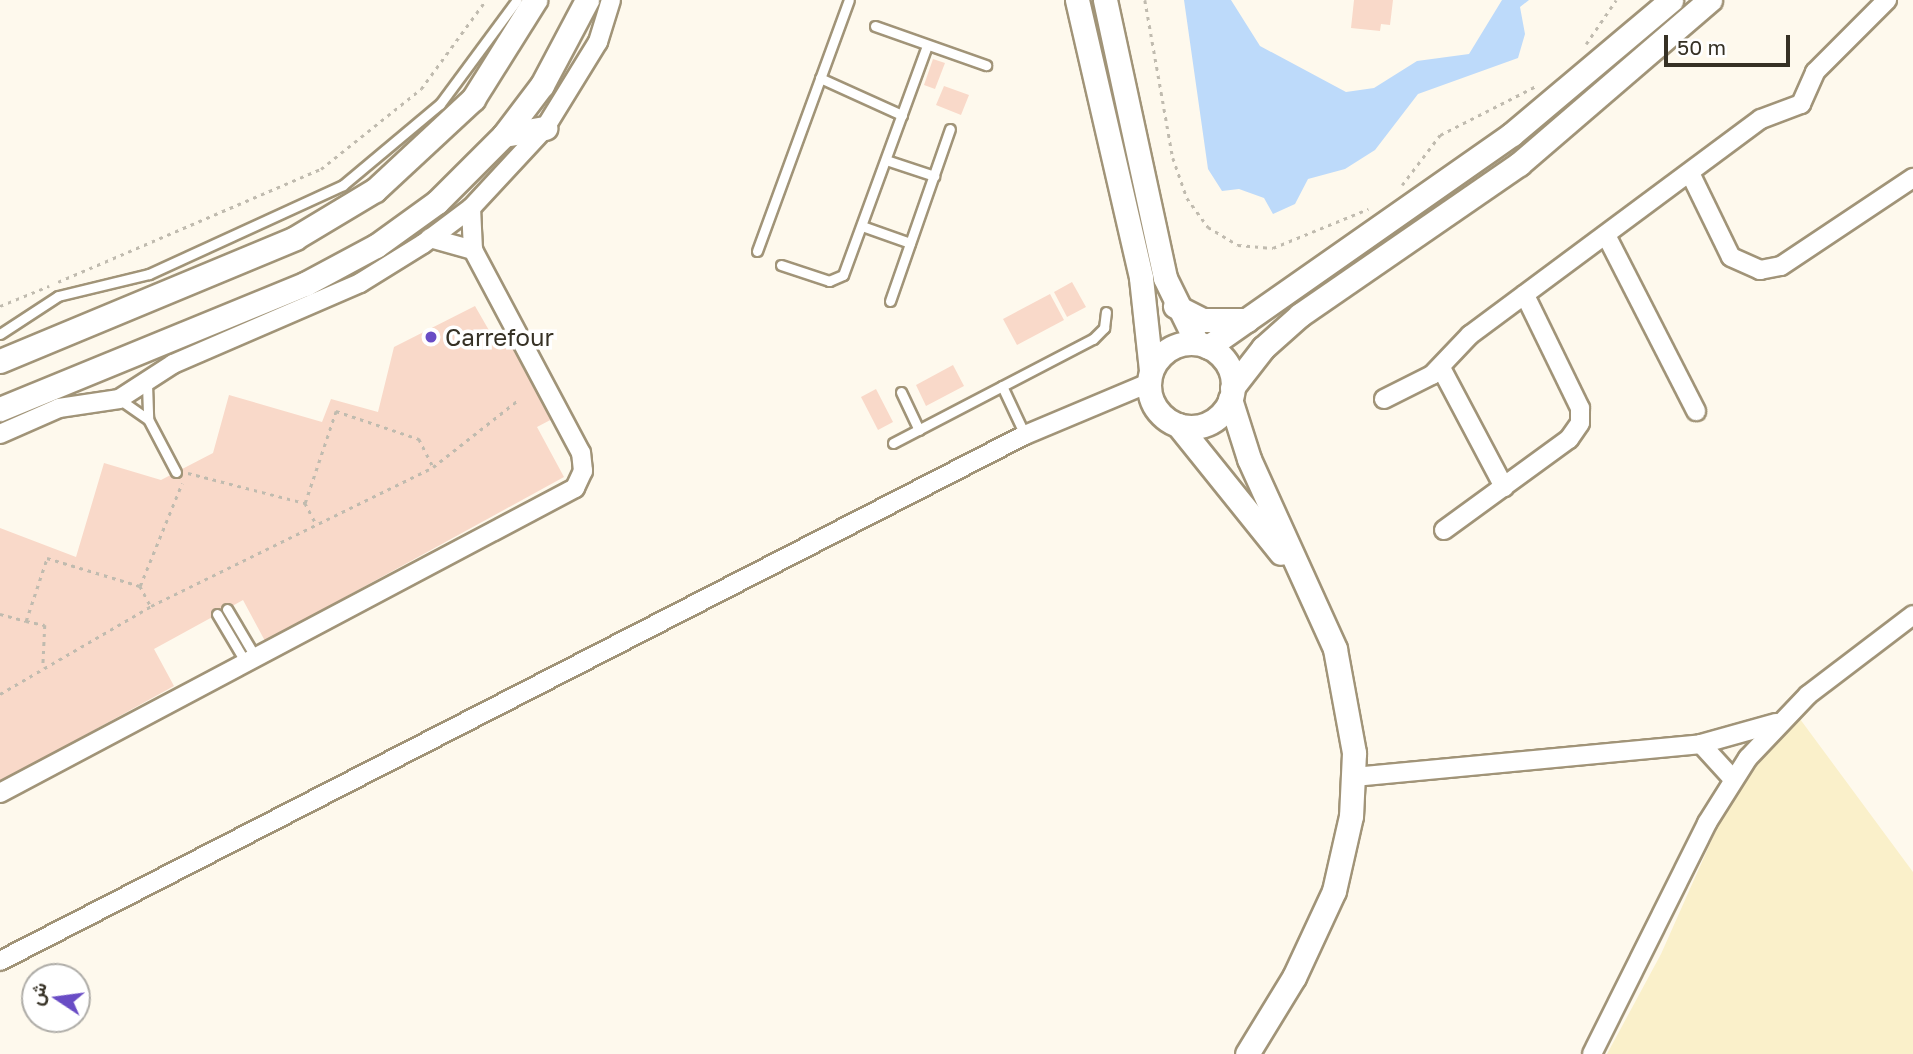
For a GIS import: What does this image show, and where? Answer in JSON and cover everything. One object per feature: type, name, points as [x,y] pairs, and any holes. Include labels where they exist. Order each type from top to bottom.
[{"type":"street","points":[[0,409],[341,266],[437,202],[504,135],[542,85],[587,0]]},
{"type":"street","points":[[0,433],[59,408],[119,399],[147,384],[173,364],[360,283],[430,239],[471,208],[545,128],[598,42],[611,0]]},
{"type":"street","points":[[1077,0],[1141,278],[1150,377],[1160,414],[1178,425],[1247,505],[1311,593]]},
{"type":"street","points":[[1105,0],[1175,306],[1203,345],[1227,364],[1231,394],[1249,458],[1311,593],[1342,673],[1354,778],[1347,841],[1325,914],[1247,1054]]},
{"type":"street","points":[[0,961],[1025,435],[1150,377],[1169,348],[1203,345],[1250,320],[1512,134],[1671,0]]},
{"type":"street","points":[[1178,425],[1209,423],[1263,348],[1300,315],[1519,164],[1710,0]]},
{"type":"street","points":[[1384,399],[1441,368],[1465,340],[1770,113],[1801,104],[1815,72],[1887,0]]},
{"type":"street","points":[[0,361],[295,238],[375,190],[473,99],[519,1]]},
{"type":"street","points":[[504,135],[545,128]]},
{"type":"street","points":[[1690,173],[1731,257],[1760,270],[1782,266],[1913,178]]},
{"type":"street","points":[[0,793],[567,493],[580,480],[581,453],[473,250],[471,208]]},
{"type":"street","points":[[1606,235],[1696,411]]},
{"type":"street","points":[[430,239],[473,250]]},
{"type":"street","points":[[1444,530],[1569,439],[1581,415],[1525,295]]},
{"type":"street","points":[[1175,306],[1211,321],[1250,320]]},
{"type":"street","points":[[1441,368],[1504,487]]},
{"type":"street","points":[[1592,1054],[1733,779],[1781,721],[1913,615]]},
{"type":"street","points":[[1354,778],[1701,744],[1781,721]]},
{"type":"street","points":[[1701,744],[1733,779]]},
{"type":"lane","points":[[757,251],[849,0]]},
{"type":"lane","points":[[0,334],[64,293],[149,274],[343,185],[440,104],[519,1]]},
{"type":"lane","points":[[875,26],[986,65]]},
{"type":"lane","points":[[781,265],[839,278],[862,226],[927,44]]},
{"type":"lane","points":[[820,78],[902,115]]},
{"type":"lane","points":[[890,301],[950,129]]},
{"type":"lane","points":[[886,160],[934,176]]},
{"type":"lane","points":[[862,226],[910,243]]},
{"type":"lane","points":[[893,443],[1100,334],[1106,312]]},
{"type":"lane","points":[[147,384],[148,419],[176,472]]},
{"type":"lane","points":[[1002,386],[1025,435]]},
{"type":"lane","points":[[901,392],[919,430]]},
{"type":"lane","points":[[119,399],[148,419]]},
{"type":"lane","points":[[227,609],[251,661]]},
{"type":"lane","points":[[218,614],[251,661]]},
{"type":"path","points":[[0,306],[321,169],[421,89],[486,0]]},
{"type":"path","points":[[1145,0],[1173,158],[1187,198],[1208,227],[1238,245],[1273,248],[1376,206]]},
{"type":"path","points":[[1580,52],[1616,0]]},
{"type":"path","points":[[1398,189],[1440,135],[1542,82]]},
{"type":"path","points":[[0,694],[151,606],[433,467],[519,400]]},
{"type":"path","points":[[316,524],[305,503],[335,411],[419,439],[433,467]]},
{"type":"path","points":[[139,586],[186,473],[305,503]]},
{"type":"path","points":[[26,621],[47,558],[139,586],[151,606]]},
{"type":"path","points":[[0,614],[45,625],[43,668]]},
{"type":"sand","points":[[1800,719],[1913,872],[1913,1054],[1607,1054],[1661,954],[1725,810],[1751,770]]},
{"type":"water","points":[[1184,0],[1231,0],[1260,46],[1346,92],[1374,88],[1417,61],[1469,54],[1502,0],[1529,0],[1520,7],[1525,34],[1518,58],[1418,94],[1375,150],[1345,169],[1308,179],[1295,204],[1273,214],[1264,198],[1239,189],[1222,191],[1208,169]]},
{"type":"building","points":[[1354,0],[1393,0],[1390,25],[1381,24],[1380,31],[1351,28]]},
{"type":"building","points":[[933,59],[945,63],[935,89],[924,85]]},
{"type":"building","points":[[944,86],[969,95],[961,115],[936,105]]},
{"type":"building","points":[[1072,282],[1086,307],[1067,317],[1054,292]]},
{"type":"building","points":[[1050,294],[1064,320],[1017,345],[1003,319]]},
{"type":"building","points":[[475,306],[498,346],[510,338],[556,417],[537,427],[564,477],[265,641],[243,600],[154,649],[174,686],[0,782],[0,528],[76,557],[104,463],[161,480],[213,453],[229,395],[322,422],[331,399],[378,412],[394,347]]},
{"type":"building","points":[[953,365],[964,386],[926,406],[916,385]]},
{"type":"building","points":[[876,389],[893,422],[878,430],[861,397]]},
{"type":"place","name":"Carrefour","points":[[431,337]]}]
